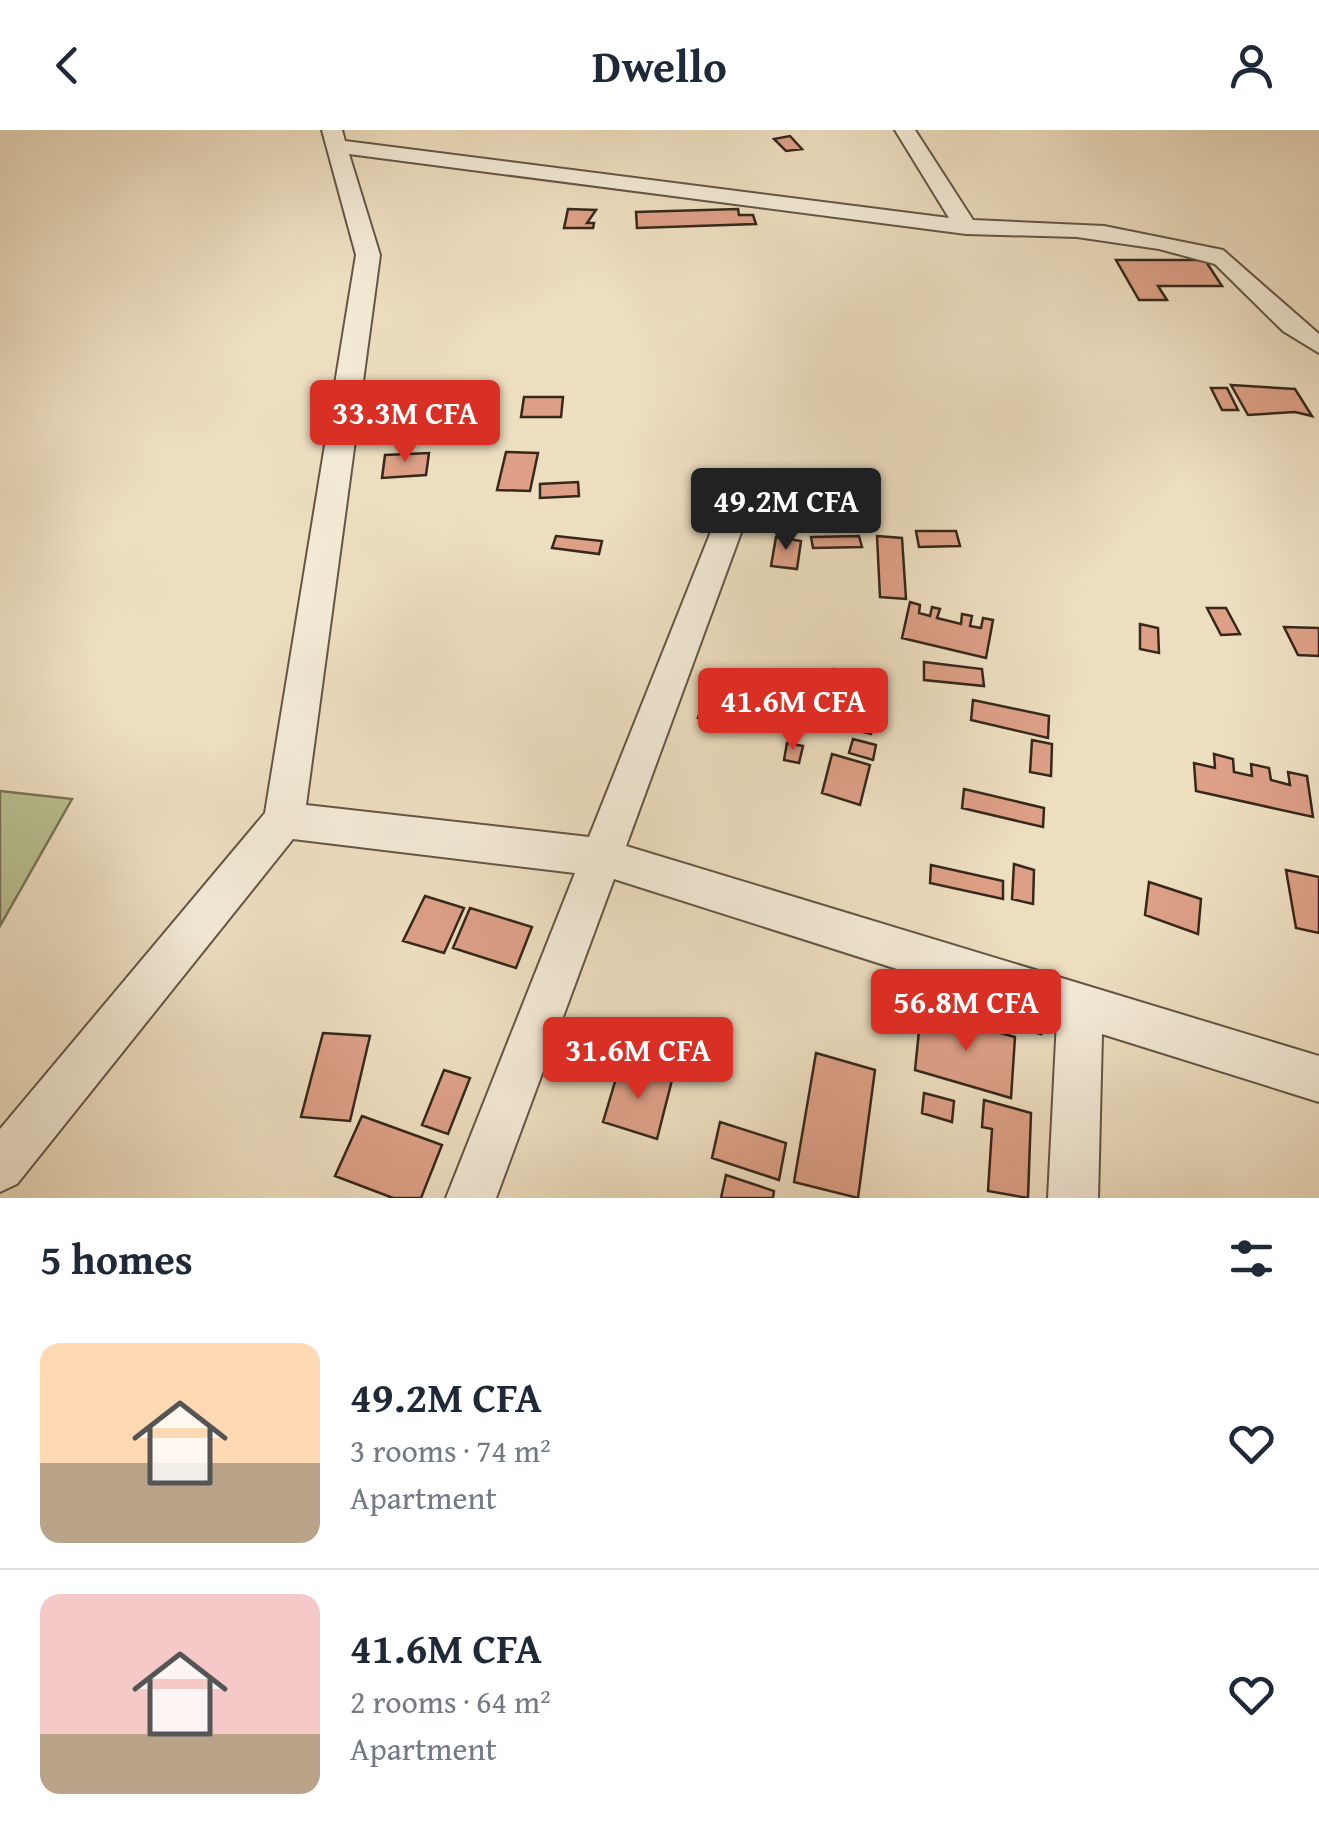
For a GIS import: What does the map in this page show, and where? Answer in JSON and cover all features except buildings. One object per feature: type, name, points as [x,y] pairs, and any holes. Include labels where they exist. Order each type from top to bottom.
[{"type":"street","points":[[905,130],[966,227]]},
{"type":"street","points":[[0,1167],[284,820],[368,255],[335,138],[966,227],[1033,226],[1149,239],[1220,256],[1267,306],[1319,346]]},
{"type":"street","points":[[472,1198],[731,519]]},
{"type":"street","points":[[284,820],[602,858],[1319,1079]]},
{"type":"street","points":[[1073,1198],[1080,1006]]},
{"type":"green space","points":[[0,791],[72,799],[0,926]]}]
